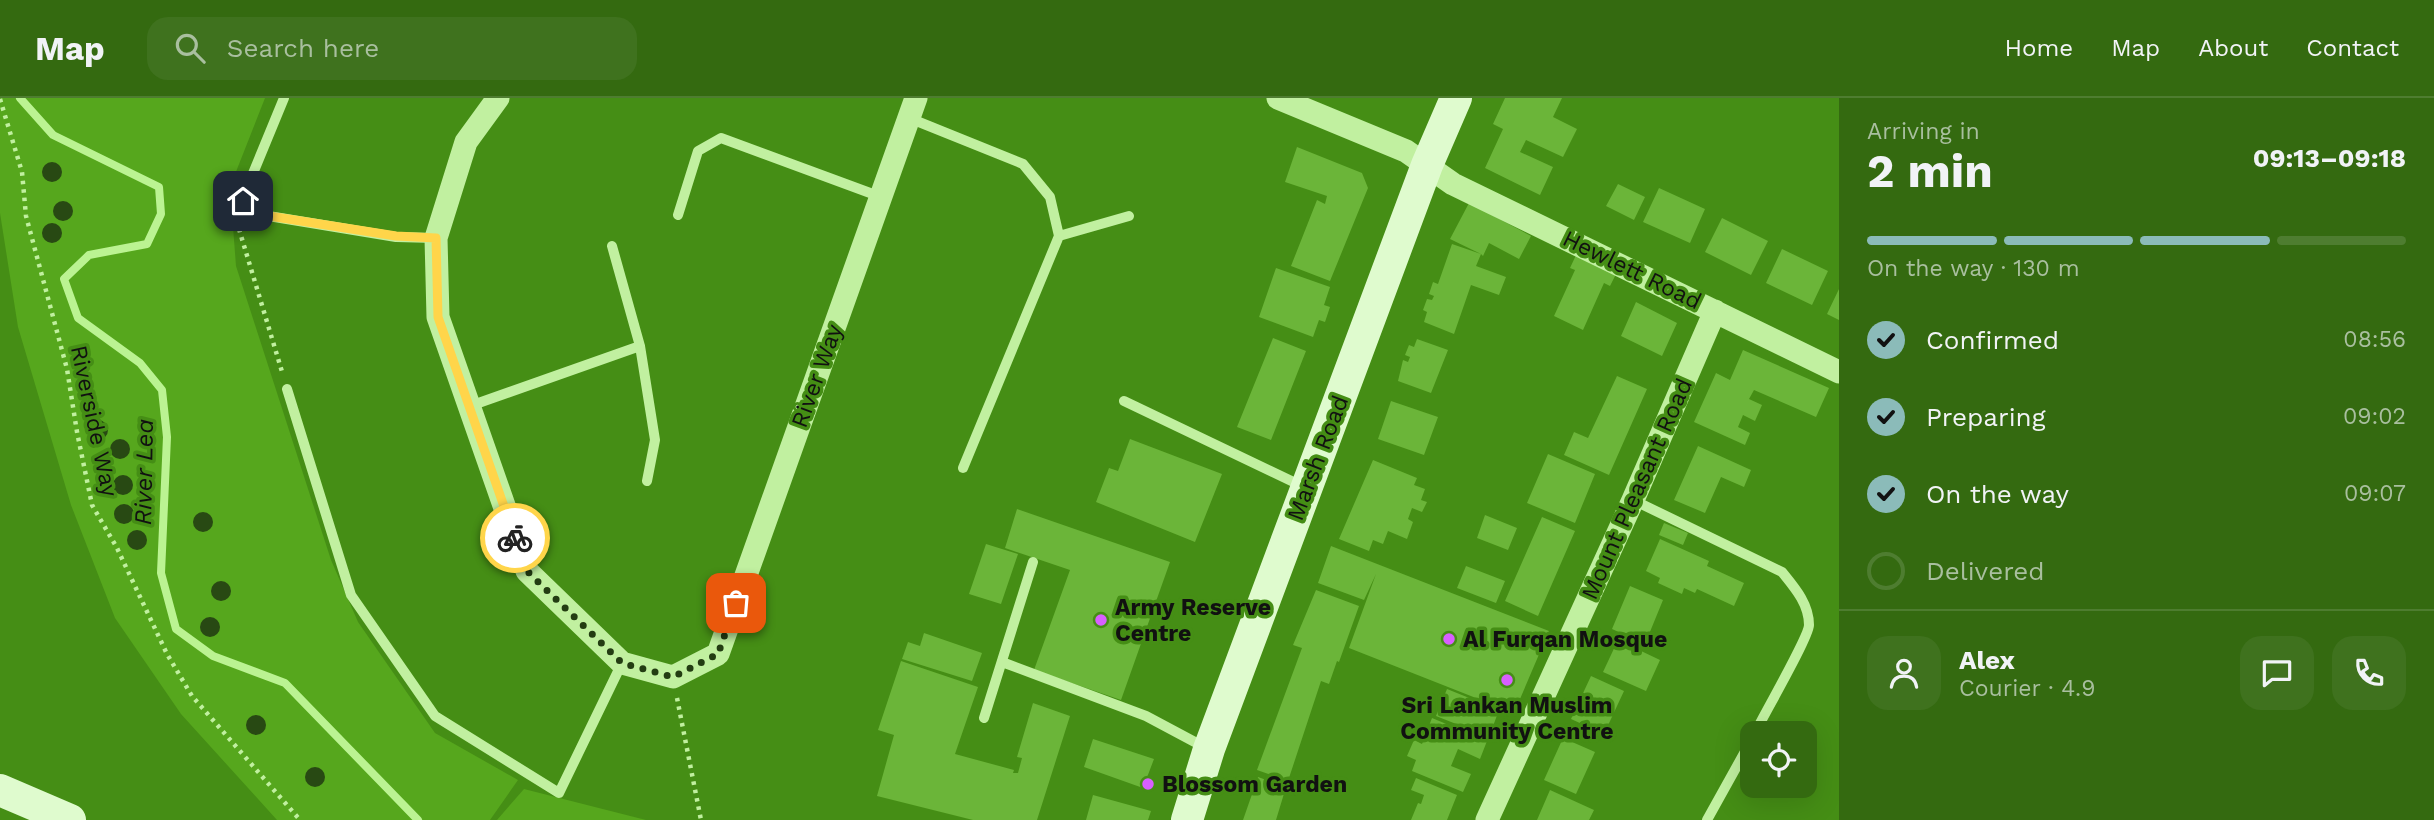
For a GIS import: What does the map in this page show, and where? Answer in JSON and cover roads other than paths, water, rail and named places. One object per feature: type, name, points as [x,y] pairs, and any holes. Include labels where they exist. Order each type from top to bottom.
[{"type":"main road","name":"Marsh Road","points":[[1187,820],[1209,749],[1427,164],[1456,98]]},
{"type":"main road","points":[[0,790],[69,820]]},
{"type":"street","points":[[498,98],[466,142],[436,238],[438,317],[527,571],[622,663]]},
{"type":"street","name":"Hewlett Road","points":[[1278,98],[1406,151],[1453,184],[1839,372]]},
{"type":"street","name":"River Way","points":[[622,663],[673,677],[718,654],[912,108]]},
{"type":"street","name":"Mount Pleasant Road","points":[[1487,820],[1633,500],[1715,311]]},
{"type":"lane","points":[[284,98],[247,188],[243,201],[244,212],[396,236],[436,238]]},
{"type":"lane","points":[[912,108],[1023,164],[1049,197],[1059,236],[962,468]]},
{"type":"lane","points":[[678,215],[698,151],[722,138],[881,197]]},
{"type":"lane","points":[[1059,236],[1129,216]]},
{"type":"lane","points":[[612,246],[640,346],[655,440],[648,481]]},
{"type":"lane","points":[[470,406],[640,346]]},
{"type":"lane","points":[[287,389],[351,595],[435,716],[559,793],[622,663]]},
{"type":"lane","points":[[1124,401],[1307,488]]},
{"type":"lane","points":[[1633,500],[1782,572],[1807,608],[1809,628],[1761,721]]},
{"type":"lane","points":[[984,718],[1033,562]]},
{"type":"lane","points":[[1002,662],[1146,716],[1209,749]]},
{"type":"lane","points":[[1707,820],[1740,761]]},
{"type":"waterway","name":"River Lea","points":[[20,98],[53,135],[159,187],[161,214],[147,244],[89,255],[64,279],[78,318],[140,363],[162,390],[167,437],[161,573],[176,629],[213,656],[285,683],[418,820]]},
{"type":"place","name":"Army Reserve Centre","points":[[1101,620]]},
{"type":"place","name":"Al Furqan Mosque","points":[[1449,639]]},
{"type":"place","name":"Sri Lankan Muslim Community Centre","points":[[1507,680]]},
{"type":"place","name":"Blossom Garden","points":[[1148,784]]}]
